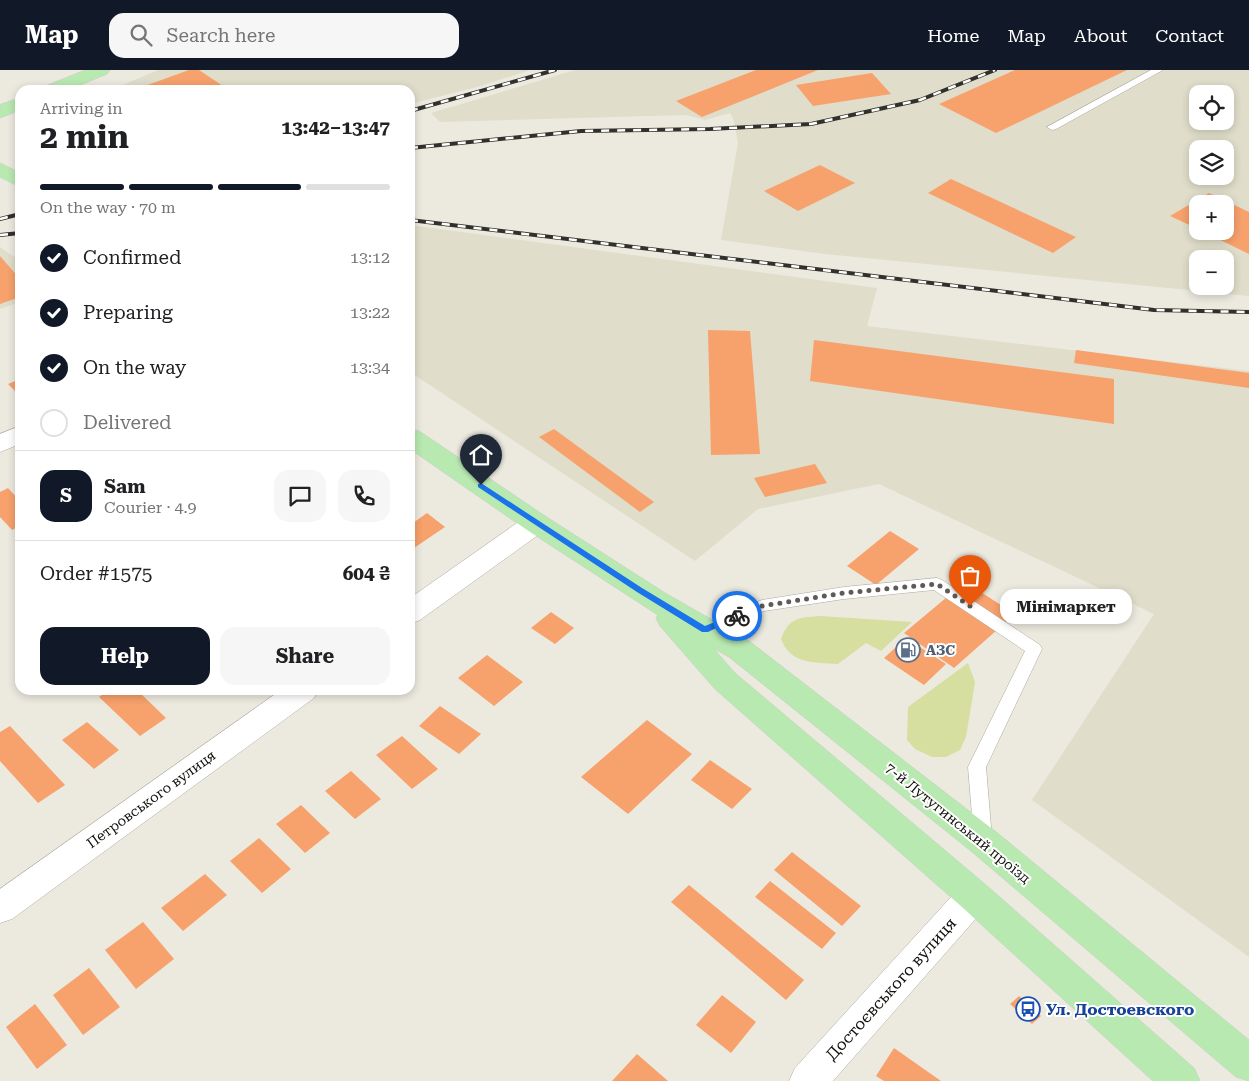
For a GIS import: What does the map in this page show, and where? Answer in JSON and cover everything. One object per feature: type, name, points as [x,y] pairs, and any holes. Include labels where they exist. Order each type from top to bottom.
[{"type":"main road","points":[[64,85],[101,70]]},
{"type":"main road","points":[[0,112],[15,105]]},
{"type":"main road","points":[[0,169],[15,179]]},
{"type":"main road","name":"7-й Лутугинський проїзд","points":[[415,440],[536,523],[655,600],[739,650],[983,841],[1249,1064]]},
{"type":"main road","name":"7-й Лутугинський проїзд","points":[[655,600],[725,681],[974,896],[1181,1081]]},
{"type":"street","points":[[0,444],[15,436]]},
{"type":"street","points":[[415,609],[536,523]]},
{"type":"street","name":"Петровського вулиця","points":[[0,908],[296,695]]},
{"type":"street","name":"Достоєвського вулиця","points":[[808,1081],[974,896]]},
{"type":"lane","points":[[1052,127],[1158,70]]},
{"type":"lane","points":[[705,630],[762,606],[844,593],[937,584],[1034,649],[977,766],[983,841]]},
{"type":"shaded area","points":[[158,70],[530,70],[481,86],[415,103],[415,85],[123,85]]},
{"type":"shaded area","points":[[575,70],[1249,70],[1249,296],[1234,295],[1234,250],[1189,250],[1189,290],[825,254],[721,240],[738,143],[734,121],[730,113],[705,120],[686,115],[440,122],[431,113]]},
{"type":"shaded area","points":[[415,226],[877,288],[867,326],[1249,371],[1249,957],[1032,800],[1154,614],[879,484],[758,509],[695,561],[415,375]]},
{"type":"shaded area","points":[[0,247],[15,258],[15,304],[0,309]]},
{"type":"green space","points":[[820,616],[912,622],[881,651],[866,643],[838,664],[812,662],[797,658],[785,647],[781,639],[784,632],[796,620]]},
{"type":"green space","points":[[968,663],[975,682],[966,737],[960,750],[946,757],[932,757],[915,749],[907,740],[908,707]]},
{"type":"building","points":[[189,70],[199,70],[222,85],[148,85]]},
{"type":"building","points":[[756,70],[818,70],[702,117],[676,101]]},
{"type":"building","points":[[1015,70],[1127,70],[996,133],[939,104]]},
{"type":"building","points":[[872,73],[891,94],[813,106],[796,85]]},
{"type":"building","points":[[820,165],[855,183],[798,211],[764,191]]},
{"type":"building","points":[[951,179],[1076,237],[1053,253],[928,193]]},
{"type":"building","points":[[1189,205],[1189,225],[1170,216]]},
{"type":"building","points":[[1234,205],[1249,212],[1249,254],[1220,240],[1234,240]]},
{"type":"building","points":[[0,256],[15,273],[15,299],[0,304]]},
{"type":"building","points":[[708,330],[750,331],[760,454],[711,455]]},
{"type":"building","points":[[814,340],[1114,379],[1114,424],[810,381]]},
{"type":"building","points":[[1076,350],[1249,373],[1249,388],[1074,363]]},
{"type":"building","points":[[15,381],[15,391],[8,384]]},
{"type":"building","points":[[554,429],[654,502],[640,512],[539,437]]},
{"type":"building","points":[[815,464],[827,483],[765,497],[754,478]]},
{"type":"building","points":[[8,488],[15,496],[15,528],[12,530],[0,517],[0,492]]},
{"type":"building","points":[[427,513],[445,527],[415,547],[415,521]]},
{"type":"building","points":[[890,531],[919,549],[876,585],[847,566]]},
{"type":"building","points":[[965,582],[1015,614],[954,668],[904,633]]},
{"type":"building","points":[[551,612],[574,628],[555,644],[531,628]]},
{"type":"building","points":[[906,638],[946,664],[924,685],[884,658]]},
{"type":"building","points":[[487,655],[523,682],[494,706],[458,678]]},
{"type":"building","points":[[102,695],[142,695],[166,718],[140,736],[99,697]]},
{"type":"building","points":[[440,706],[481,734],[459,754],[419,726]]},
{"type":"building","points":[[647,720],[692,754],[628,814],[581,777]]},
{"type":"building","points":[[87,722],[119,750],[94,769],[62,740]]},
{"type":"building","points":[[10,726],[65,785],[38,803],[0,761],[0,732]]},
{"type":"building","points":[[402,736],[438,769],[412,789],[376,755]]},
{"type":"building","points":[[710,760],[752,789],[732,809],[691,780]]},
{"type":"building","points":[[351,771],[381,799],[355,819],[325,791]]},
{"type":"building","points":[[301,805],[330,833],[305,853],[276,824]]},
{"type":"building","points":[[259,838],[291,869],[262,893],[230,861]]},
{"type":"building","points":[[792,852],[861,906],[842,926],[774,870]]},
{"type":"building","points":[[205,874],[227,895],[183,931],[161,908]]},
{"type":"building","points":[[770,881],[836,933],[822,949],[755,897]]},
{"type":"building","points":[[689,885],[804,980],[786,1000],[671,902]]},
{"type":"building","points":[[143,922],[174,959],[136,989],[105,950]]},
{"type":"building","points":[[89,968],[120,1007],[83,1035],[53,995]]},
{"type":"building","points":[[722,995],[756,1022],[731,1053],[696,1025]]},
{"type":"building","points":[[1019,996],[1041,1016],[1032,1024],[1010,1004]]},
{"type":"building","points":[[35,1004],[67,1045],[37,1069],[6,1027]]},
{"type":"building","points":[[894,1048],[941,1081],[884,1081],[876,1076]]},
{"type":"building","points":[[637,1054],[668,1081],[612,1081]]},
{"type":"railway","points":[[415,110],[555,70]]},
{"type":"railway","points":[[415,148],[581,131],[710,129],[811,124],[920,100],[995,70]]},
{"type":"railway","points":[[0,219],[15,215]]},
{"type":"railway","points":[[415,221],[1154,310],[1249,312]]},
{"type":"railway","points":[[0,235],[15,234]]},
{"type":"way so far","points":[[737,616],[762,606],[844,593],[937,584],[970,606]]},
{"type":"place","name":"Мінімаркет","points":[[970,606]]},
{"type":"place","name":"АЗС","points":[[908,650]]},
{"type":"place","name":"Ул. Достоевского","points":[[1028,1009]]},
{"type":"route","points":[[481,485],[536,523],[705,630],[737,616]]}]
